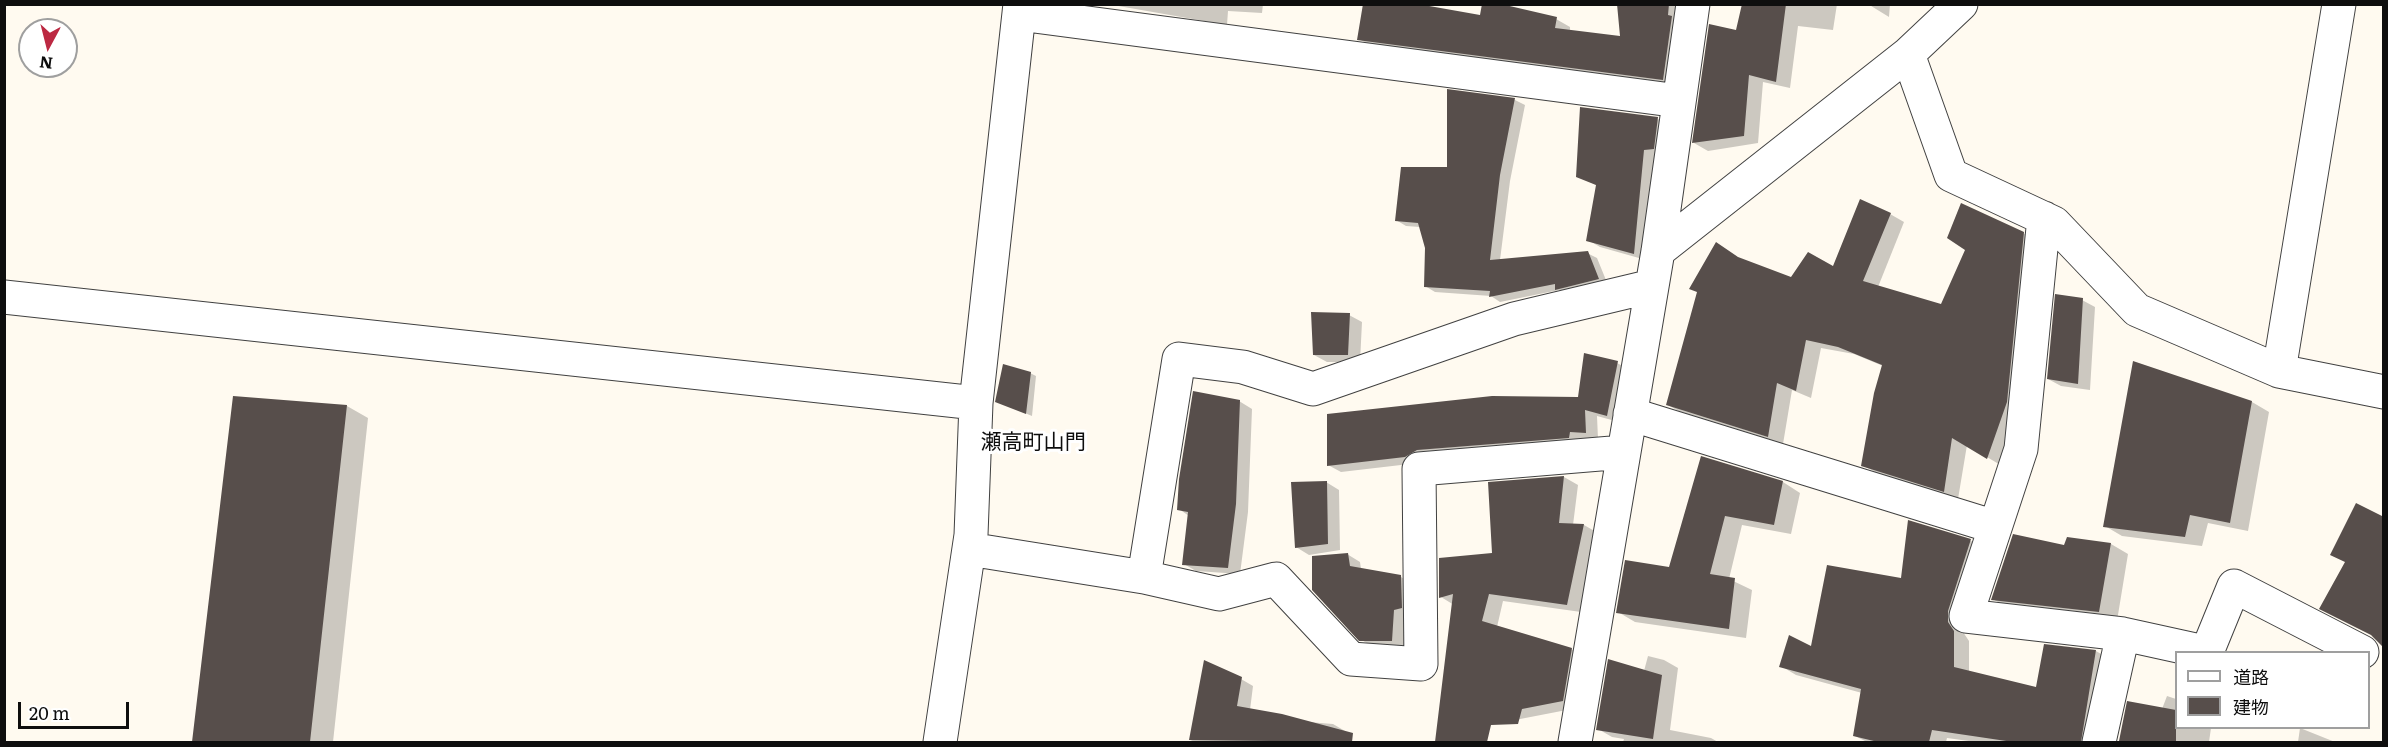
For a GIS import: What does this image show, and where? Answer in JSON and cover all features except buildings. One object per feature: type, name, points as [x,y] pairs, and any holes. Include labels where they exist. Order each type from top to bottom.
[{"type":"street","points":[[1575,742],[1658,251],[1693,4]]},
{"type":"street","points":[[1658,251],[1908,54],[1961,4]]},
{"type":"street","points":[[2279,370],[2339,4]]},
{"type":"street","points":[[940,742],[969,549],[976,403],[1019,9],[1679,101]]},
{"type":"street","points":[[1908,54],[1951,175],[2054,223],[2137,310],[2279,370],[2384,392]]},
{"type":"street","points":[[2044,218],[2021,448],[1966,616],[2123,634],[2201,651]]},
{"type":"street","points":[[1144,577],[1179,359],[1243,367],[1313,389],[1514,320],[1652,286]]},
{"type":"street","points":[[4,297],[976,403]]},
{"type":"street","points":[[1630,414],[1995,526]]},
{"type":"street","points":[[969,549],[1144,577],[1219,594],[1276,579],[1351,659],[1422,664],[1419,469],[1624,452]]},
{"type":"street","points":[[2206,651],[2234,586],[2360,651]]},
{"type":"street","points":[[2099,742],[2123,634]]},
{"type":"street","points":[[2370,657],[2384,664]]},
{"type":"district","name":"瀬高町山門","points":[[1033,443]]}]
